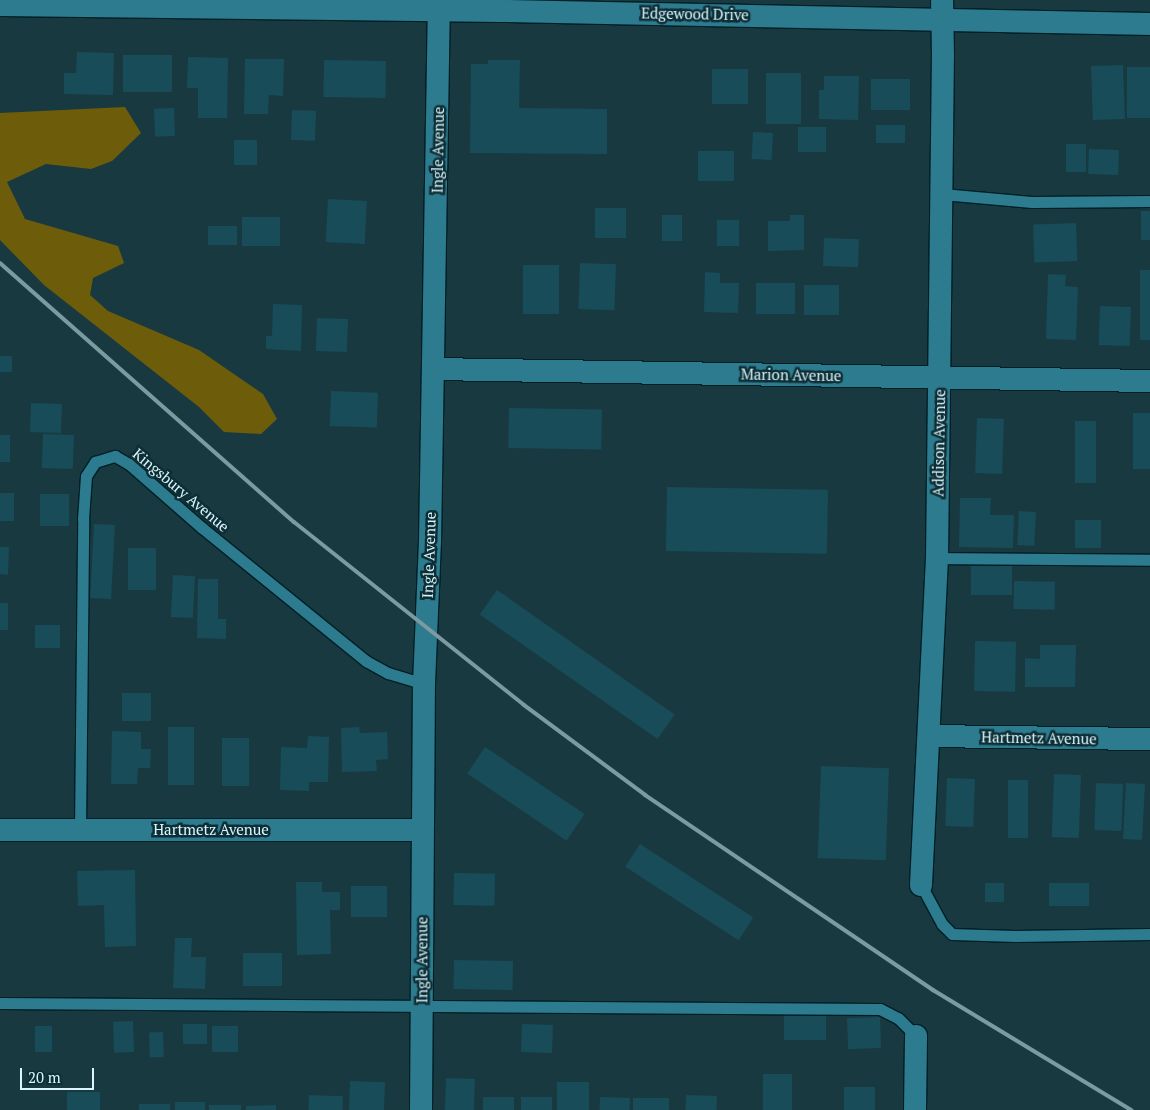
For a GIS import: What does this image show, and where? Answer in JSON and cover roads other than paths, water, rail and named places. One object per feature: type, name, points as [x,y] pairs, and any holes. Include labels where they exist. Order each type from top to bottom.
[{"type":"street","name":"Edgewood Drive","points":[[0,5],[439,6],[507,11],[942,10],[1150,24]]},
{"type":"street","name":"Ingle Avenue","points":[[421,1110],[424,684],[430,542],[439,6]]},
{"type":"street","name":"Addison Avenue","points":[[921,885],[936,558],[940,378],[942,10]]},
{"type":"street","name":"Marion Avenue","points":[[433,369],[1150,380]]},
{"type":"street","name":"Hartmetz Avenue","points":[[929,736],[1150,739]]},
{"type":"street","name":"Hartmetz Avenue","points":[[0,830],[422,830]]},
{"type":"street","points":[[915,1110],[916,1036]]},
{"type":"lane","points":[[942,194],[1032,202],[1150,201]]},
{"type":"lane","name":"Kingsbury Avenue","points":[[80,830],[83,519],[86,476],[95,462],[115,456],[129,464],[215,539],[366,661],[388,673],[424,684]]},
{"type":"lane","points":[[936,558],[1150,560]]},
{"type":"lane","points":[[921,885],[942,924],[952,934],[1015,936],[1150,934]]},
{"type":"lane","points":[[0,1004],[880,1009],[898,1018],[916,1036]]},
{"type":"railway","points":[[0,263],[294,522],[524,705],[645,795],[933,990],[1131,1110]]}]
